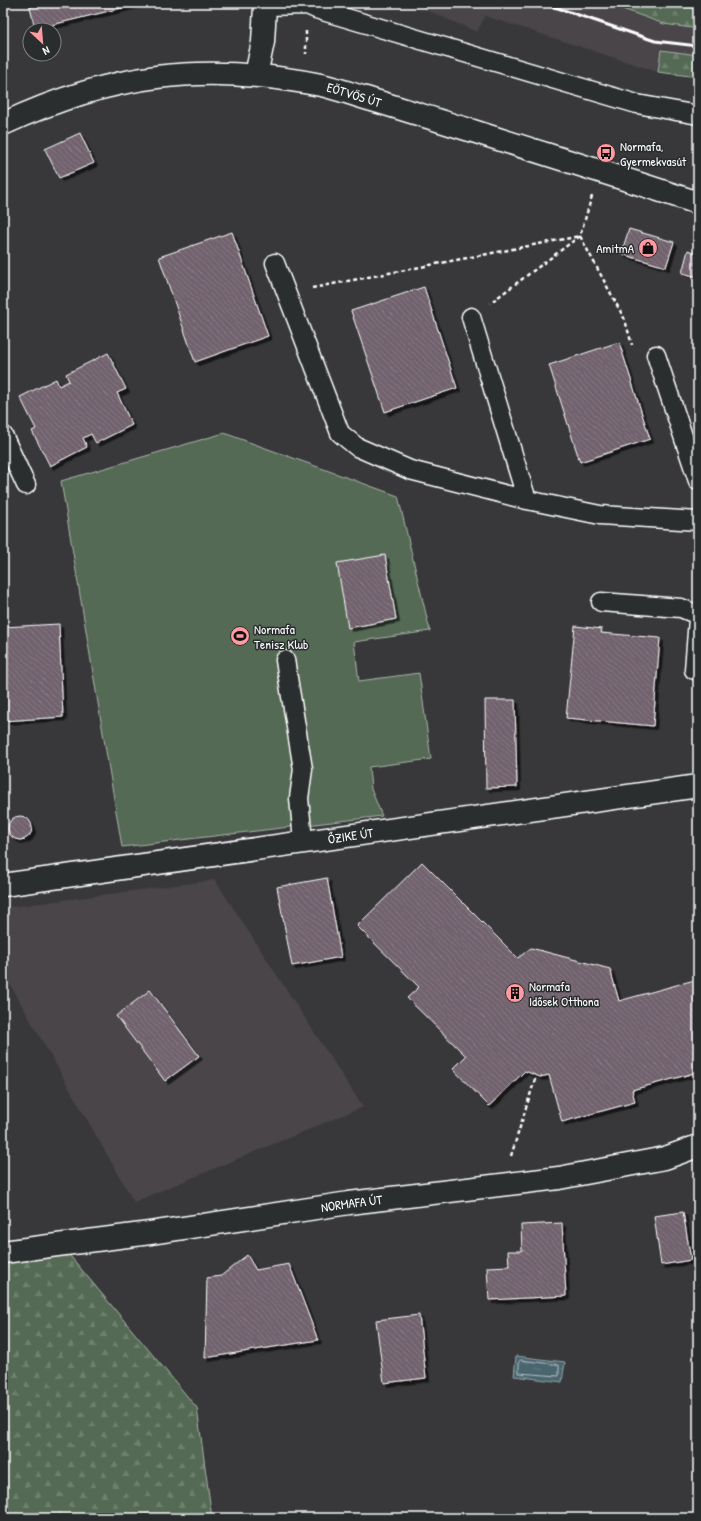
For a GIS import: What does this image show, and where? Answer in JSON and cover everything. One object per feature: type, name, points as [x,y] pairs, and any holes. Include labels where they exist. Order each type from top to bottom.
[{"type":"street","points":[[256,75],[263,42],[265,5]]},
{"type":"street","name":"EÖTVÖS ÚT","points":[[3,124],[56,101],[117,83],[162,75],[209,73],[256,75],[322,85],[698,202]]},
{"type":"street","name":"ŐZIKE ÚT","points":[[3,885],[303,841],[698,786]]},
{"type":"street","name":"NORMAFA ÚT","points":[[3,1252],[150,1233],[349,1204],[559,1178],[665,1158],[698,1146]]},
{"type":"lane","points":[[265,5],[307,5],[316,9],[637,104],[698,114]]},
{"type":"lane","points":[[275,263],[340,432],[357,448],[410,470],[527,500],[600,514],[698,521]]},
{"type":"lane","points":[[471,317],[527,500]]},
{"type":"lane","points":[[656,355],[698,481]]},
{"type":"lane","points":[[3,435],[26,485]]},
{"type":"lane","points":[[601,602],[681,608],[698,615]]},
{"type":"lane","points":[[694,670],[698,619]]},
{"type":"lane","points":[[284,660],[303,770],[300,798],[303,841]]},
{"type":"path","points":[[471,317],[580,236],[592,196]]},
{"type":"path","points":[[286,292],[580,236]]},
{"type":"path","points":[[580,236],[625,320],[634,350]]},
{"type":"path","points":[[502,1185],[536,1076]]},
{"type":"shaded area","points":[[410,3],[606,3],[664,24],[698,29],[698,55],[661,50],[658,72],[485,16],[477,32]]},
{"type":"shaded area","points":[[215,880],[363,1107],[134,1202],[3,972],[3,908]]},
{"type":"green space","points":[[606,3],[698,3],[698,29],[664,24]]},
{"type":"green space","points":[[661,50],[698,55],[698,77],[658,72]]},
{"type":"green space","name":"Normafa Tenisz Klub","points":[[224,433],[398,496],[430,631],[354,642],[359,681],[419,673],[431,759],[369,767],[371,789],[382,816],[122,847],[61,481]]},
{"type":"green space","points":[[61,1245],[197,1408],[212,1518],[3,1518],[3,1252]]},
{"type":"water","points":[[516,1356],[565,1362],[562,1382],[514,1376]]},
{"type":"building","points":[[29,3],[142,3],[62,22],[33,22]]},
{"type":"building","points":[[80,133],[94,163],[59,178],[45,149]]},
{"type":"building","name":"AmitmA","points":[[629,229],[674,242],[666,267],[621,254]]},
{"type":"building","points":[[232,232],[268,336],[195,362],[159,257]]},
{"type":"building","points":[[688,250],[698,254],[698,277],[682,273]]},
{"type":"building","points":[[424,287],[457,388],[385,412],[351,311]]},
{"type":"building","points":[[619,342],[650,439],[580,462],[549,365]]},
{"type":"building","points":[[108,353],[126,389],[117,393],[132,425],[96,443],[91,434],[83,438],[87,447],[50,466],[32,431],[36,429],[20,397],[56,379],[59,386],[69,381],[66,374]]},
{"type":"building","points":[[385,555],[396,619],[348,628],[337,563]]},
{"type":"building","points":[[59,624],[63,717],[3,721],[3,627]]},
{"type":"building","points":[[575,626],[602,629],[601,633],[660,638],[653,726],[566,718]]},
{"type":"building","points":[[485,700],[515,700],[517,787],[486,788]]},
{"type":"building","points":[[20,816],[29,819],[32,828],[29,837],[20,840],[11,837],[8,828],[11,819]]},
{"type":"building","name":"Normafa Idősek Otthona","points":[[422,862],[518,958],[531,948],[610,969],[619,1001],[698,979],[698,1072],[632,1090],[635,1102],[562,1122],[549,1075],[540,1077],[525,1071],[489,1106],[453,1069],[466,1056],[407,998],[419,987],[357,926]]},
{"type":"building","points":[[327,878],[341,957],[292,966],[277,887]]},
{"type":"building","points":[[150,990],[199,1056],[165,1081],[116,1016]]},
{"type":"building","points":[[683,1212],[691,1260],[661,1265],[654,1216]]},
{"type":"building","points":[[562,1223],[566,1296],[489,1300],[487,1267],[509,1266],[508,1251],[522,1251],[521,1225]]},
{"type":"building","points":[[247,1255],[256,1270],[289,1264],[318,1340],[205,1358],[207,1278],[221,1276]]},
{"type":"building","points":[[419,1315],[426,1378],[384,1383],[376,1320]]},
{"type":"railway","points":[[543,3],[655,41],[698,46]]},
{"type":"place","name":"Normafa, Gyermekvasút","points":[[606,153]]},
{"type":"place","name":"AmitmA","points":[[648,248]]},
{"type":"place","name":"Normafa Tenisz Klub","points":[[240,636]]},
{"type":"place","name":"Normafa Idősek Otthona","points":[[515,993]]}]
